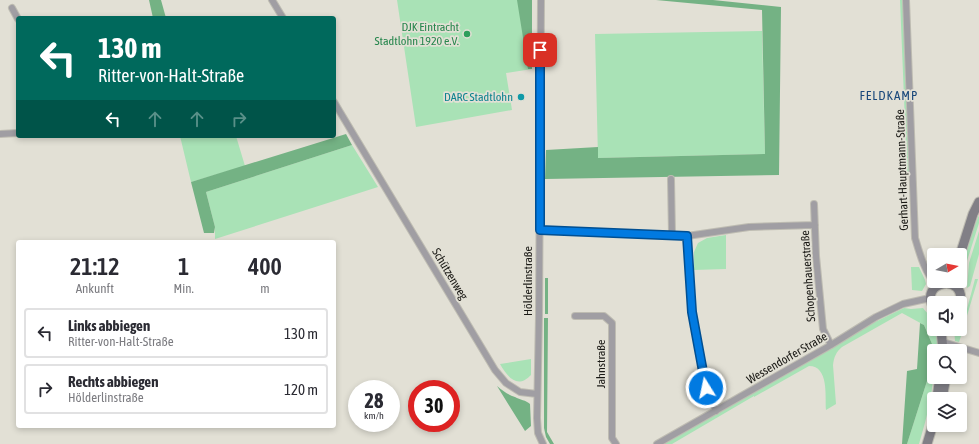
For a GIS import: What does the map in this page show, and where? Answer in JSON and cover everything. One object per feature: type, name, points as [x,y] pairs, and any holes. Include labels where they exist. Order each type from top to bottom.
[{"type":"street","points":[[272,0],[282,16]]},
{"type":"street","name":"Hölderlinstraße","points":[[537,394],[540,230],[541,0]]},
{"type":"street","name":"Gerhart-Hauptmann-Straße","points":[[906,0],[915,238],[920,257],[927,271]]},
{"type":"street","points":[[12,8],[16,16]]},
{"type":"street","name":"Schützenweg","points":[[336,105],[495,370],[506,383],[520,392],[537,394]]},
{"type":"street","points":[[0,134],[16,133]]},
{"type":"street","points":[[671,179],[672,235]]},
{"type":"street","points":[[962,248],[973,214],[979,202]]},
{"type":"street","name":"Schopenhauerstraße","points":[[814,204],[816,256],[823,329],[831,345]]},
{"type":"street","points":[[540,230],[687,236],[749,227],[815,225]]},
{"type":"street","points":[[687,236],[692,312],[706,388],[716,411]]},
{"type":"street","name":"Wessendorfer Straße","points":[[657,444],[831,345],[876,317],[903,304],[927,299]]},
{"type":"street","name":"Jahnstraße","points":[[575,316],[604,316],[612,324],[612,438],[616,444]]},
{"type":"street","points":[[967,351],[979,353]]},
{"type":"street","points":[[537,394],[538,433],[543,444]]},
{"type":"street","points":[[927,444],[931,432]]},
{"type":"green space","points":[[149,0],[161,0],[165,16],[153,16]]},
{"type":"green space","name":"DJK Eintracht Stadtlohn 1920 e.V.","points":[[397,0],[532,0],[532,69],[506,73],[512,110],[416,127]]},
{"type":"green space","points":[[517,0],[532,0],[532,69],[528,69]]},
{"type":"green space","points":[[656,0],[713,0],[781,7],[779,175],[545,179],[546,150],[598,147],[598,158],[765,154],[762,10]]},
{"type":"green space","points":[[900,0],[905,0],[911,168],[909,172],[907,172]]},
{"type":"green space","points":[[762,31],[765,154],[598,158],[595,34]]},
{"type":"green space","points":[[346,134],[352,145],[206,192],[215,227],[214,233],[204,233],[191,182]]},
{"type":"green space","points":[[180,138],[237,138],[245,166],[191,182]]},
{"type":"green space","points":[[352,145],[378,187],[215,239],[215,227],[206,192]]},
{"type":"green space","points":[[979,215],[979,223],[967,261],[967,250]]},
{"type":"green space","points":[[979,231],[979,254],[970,286],[967,288],[969,263]]},
{"type":"green space","points":[[726,235],[726,269],[694,270],[694,252],[698,243],[707,238]]},
{"type":"green space","points":[[911,267],[919,267],[925,280],[926,284],[922,291],[912,290]]},
{"type":"green space","points":[[545,278],[548,278],[548,314],[545,314]]},
{"type":"green space","points":[[975,279],[978,279],[967,316],[967,309]]},
{"type":"green space","points":[[904,308],[923,308],[927,313],[927,332],[924,325],[902,313],[842,347],[835,357],[833,365],[836,404],[826,410],[825,383],[823,376],[815,367],[809,366],[672,444],[663,444],[875,322]]},
{"type":"green space","points":[[544,318],[548,318],[547,432],[554,444],[550,444],[546,437],[544,428]]},
{"type":"green space","points":[[920,323],[924,325],[927,336],[929,336],[932,344],[927,344],[927,381],[907,444],[902,444],[907,371],[917,369]]},
{"type":"green space","points":[[929,336],[937,336],[937,344],[932,344]]},
{"type":"green space","points":[[955,336],[961,336],[959,342],[955,341]]},
{"type":"green space","points":[[531,359],[531,375],[521,381],[513,380],[509,377],[500,364]]},
{"type":"green space","points":[[927,381],[927,384],[933,384],[931,392],[927,392],[927,414],[919,444],[907,444]]},
{"type":"green space","points":[[497,386],[508,394],[530,404],[531,426],[525,431]]},
{"type":"place","name":"DJK Eintracht Stadtlohn 1920 e.V.","points":[[467,34]]},
{"type":"place","name":"DARC Stadtlohn","points":[[521,97]]},
{"type":"district","name":"FELDKAMP","points":[[889,95]]},
{"type":"route","points":[[540,50],[540,230],[687,236],[692,312],[706,388]]}]
